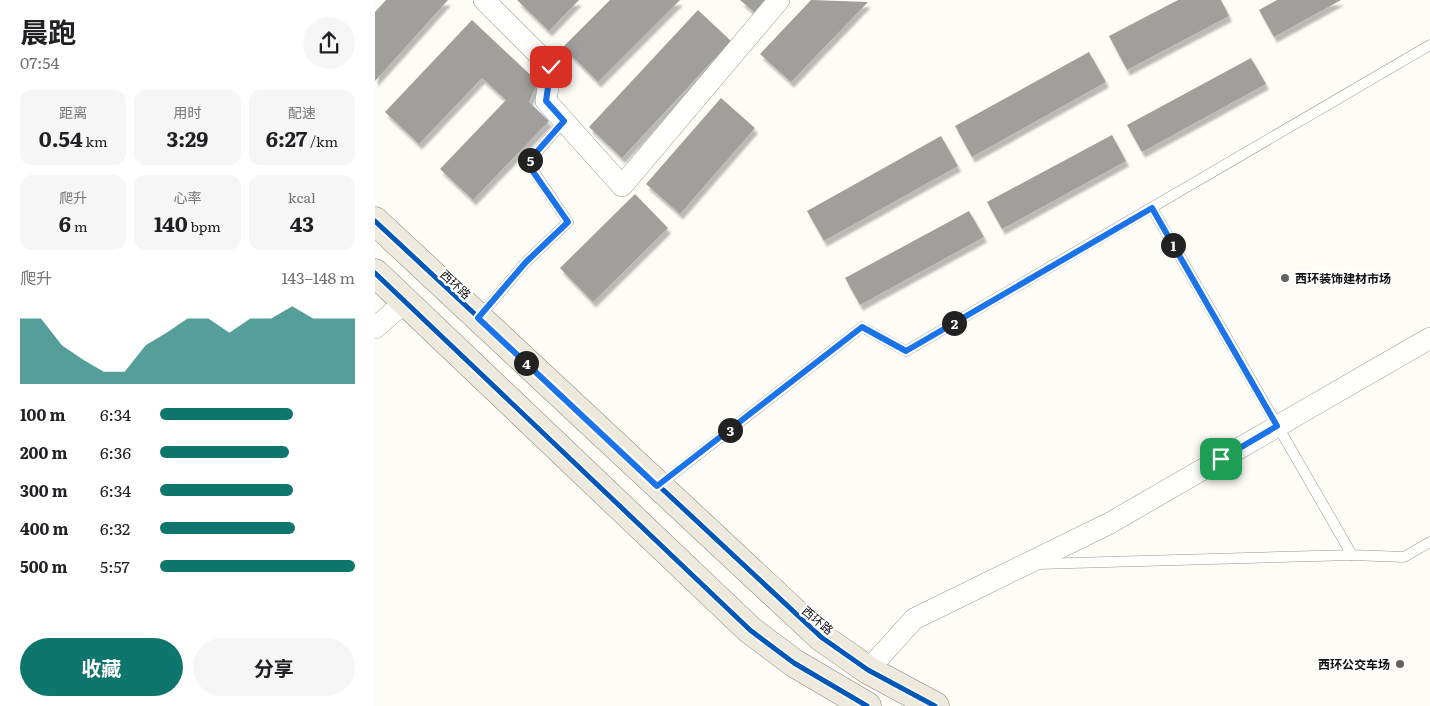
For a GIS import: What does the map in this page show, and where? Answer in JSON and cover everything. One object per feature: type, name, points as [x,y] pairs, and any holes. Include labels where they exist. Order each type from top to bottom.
[{"type":"main road","name":"西环路","points":[[375,222],[821,637],[868,670],[935,706]]},
{"type":"main road","points":[[375,273],[750,630],[795,663],[867,706]]},
{"type":"street","points":[[484,0],[551,67],[546,101],[622,186],[779,0]]},
{"type":"street","points":[[375,328],[405,302]]},
{"type":"street","points":[[868,670],[914,619],[1110,523],[1430,338]]},
{"type":"lane","points":[[657,486],[862,327],[906,351],[1430,45]]},
{"type":"lane","points":[[478,318],[526,262],[568,222],[527,163],[564,121]]},
{"type":"lane","points":[[1152,208],[1352,554]]},
{"type":"lane","points":[[1025,564],[1352,554],[1404,557],[1430,542]]},
{"type":"building","points":[[386,0],[448,0],[375,81],[375,12]]},
{"type":"building","points":[[517,0],[579,0],[549,31]]},
{"type":"building","points":[[610,0],[680,0],[598,82],[563,47]]},
{"type":"building","points":[[740,0],[765,0],[754,12]]},
{"type":"building","points":[[811,0],[868,2],[791,82],[760,54]]},
{"type":"building","points":[[1178,0],[1221,0],[1229,16],[1127,70],[1109,36]]},
{"type":"building","points":[[1277,0],[1341,0],[1274,37],[1259,10]]},
{"type":"building","points":[[698,10],[731,41],[622,158],[589,127]]},
{"type":"building","points":[[472,20],[538,82],[529,102],[549,121],[473,200],[440,169],[506,100],[482,78],[419,144],[385,112]]},
{"type":"building","points":[[1089,52],[1106,82],[972,157],[955,126]]},
{"type":"building","points":[[1251,58],[1266,84],[1142,152],[1127,125]]},
{"type":"building","points":[[721,98],[755,128],[680,214],[646,184]]},
{"type":"building","points":[[1112,135],[1126,161],[1002,229],[987,202]]},
{"type":"building","points":[[941,136],[958,166],[824,241],[807,211]]},
{"type":"building","points":[[635,194],[668,228],[593,302],[560,268]]},
{"type":"building","points":[[969,211],[984,237],[860,305],[845,278]]},
{"type":"cycle path","points":[[375,221],[821,637],[868,670],[935,706]]},
{"type":"cycle path","points":[[375,273],[750,630],[794,663],[867,706]]},
{"type":"place","name":"西环装饰建材市场","points":[[1285,278]]},
{"type":"place","name":"西环公交车场","points":[[1400,664]]},
{"type":"route","points":[[551,67],[546,101],[564,121],[527,163],[568,222],[526,262],[478,318],[657,486],[862,327],[906,351],[1152,208],[1277,426],[1221,459]]}]
